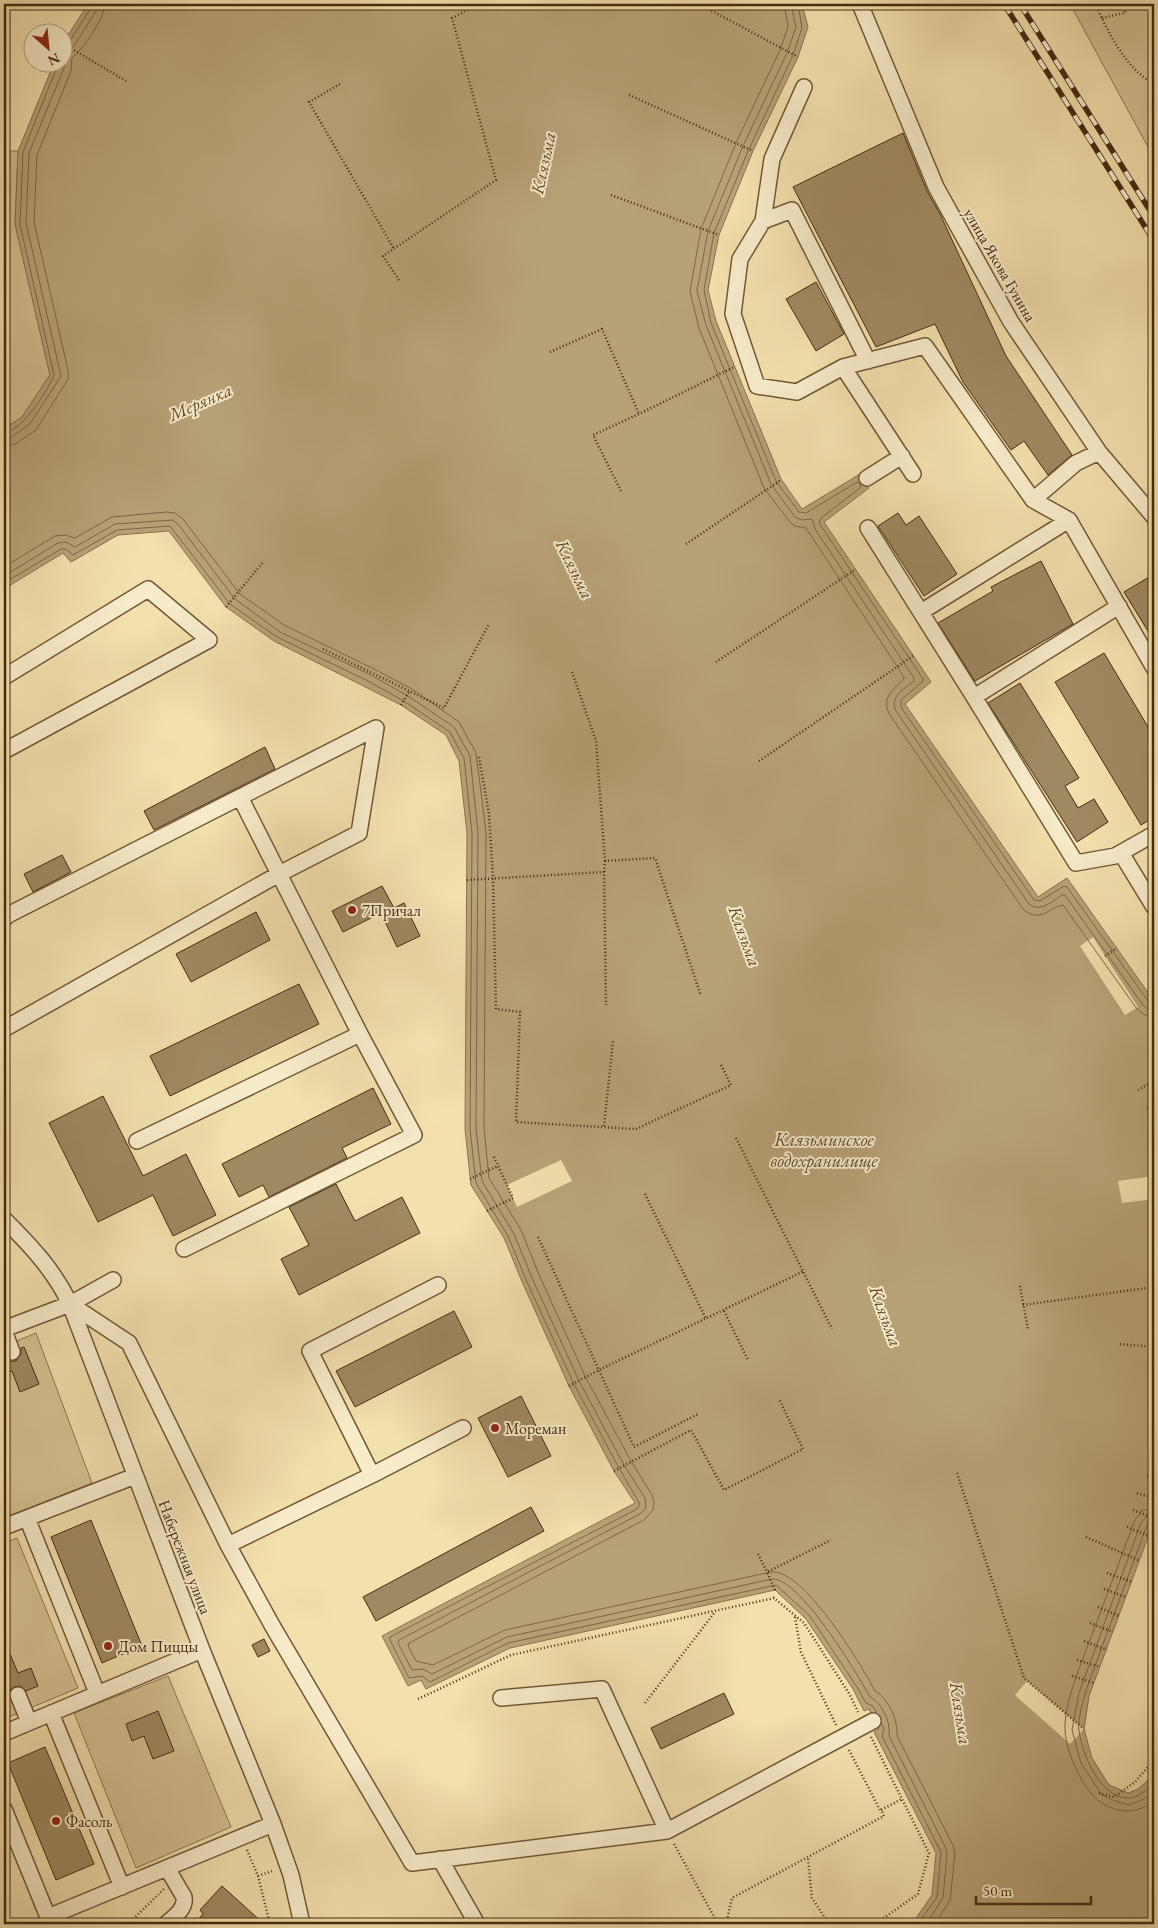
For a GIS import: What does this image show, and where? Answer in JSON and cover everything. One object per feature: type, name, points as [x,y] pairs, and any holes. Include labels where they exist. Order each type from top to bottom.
[{"type":"street","name":"улица Якова Гунина","points":[[860,4],[936,187],[1011,322],[1099,452],[1154,517]]},
{"type":"street","points":[[804,87],[772,159],[763,221],[740,258],[733,314],[757,386],[797,392],[843,367],[925,346],[1033,500],[1069,520],[1154,668]]},
{"type":"street","points":[[763,221],[792,210],[868,360]]},
{"type":"street","points":[[843,367],[913,474]]},
{"type":"street","points":[[1033,500],[1076,463],[1099,452]]},
{"type":"street","points":[[868,478],[902,456]]},
{"type":"street","points":[[921,612],[1069,520]]},
{"type":"street","points":[[868,528],[1076,863],[1115,856],[1154,834]]},
{"type":"street","points":[[4,677],[148,589],[209,640],[4,751]]},
{"type":"street","points":[[974,697],[1119,606]]},
{"type":"street","points":[[4,919],[376,728],[359,833],[279,874],[4,1029]]},
{"type":"street","points":[[184,1249],[414,1135],[360,1034],[240,797]]},
{"type":"street","points":[[1121,853],[1154,907]]},
{"type":"street","points":[[137,1141],[360,1034]]},
{"type":"street","name":"Набережная улица","points":[[4,1218],[30,1244],[52,1272],[70,1304],[202,1650],[272,1824],[291,1875],[302,1924]]},
{"type":"street","points":[[12,1352],[4,1330],[70,1304],[113,1280]]},
{"type":"street","points":[[372,1475],[310,1351],[438,1285]]},
{"type":"street","points":[[70,1304],[129,1343],[228,1545],[273,1628],[412,1863],[667,1830],[869,1723]]},
{"type":"street","points":[[228,1545],[372,1475],[463,1428]]},
{"type":"street","points":[[4,1527],[135,1476]]},
{"type":"street","points":[[27,1518],[97,1693]]},
{"type":"street","points":[[4,1733],[202,1650]]},
{"type":"street","points":[[501,1698],[602,1689],[667,1830]]},
{"type":"street","points":[[18,1695],[29,1722]]},
{"type":"street","points":[[51,1713],[122,1887]]},
{"type":"street","points":[[4,1809],[50,1921],[122,1887],[171,1874],[272,1824]]},
{"type":"street","points":[[440,1859],[477,1924]]},
{"type":"street","points":[[166,1924],[183,1908],[185,1902],[171,1874]]},
{"type":"path","points":[[399,280],[383,256],[496,180],[452,18],[479,4]]},
{"type":"path","points":[[700,4],[798,57]]},
{"type":"path","points":[[1095,4],[1121,52],[1143,78],[1154,84]]},
{"type":"path","points":[[1102,18],[1125,13],[1126,4]]},
{"type":"path","points":[[72,49],[126,81]]},
{"type":"path","points":[[340,84],[309,102],[394,249]]},
{"type":"path","points":[[629,95],[753,151]]},
{"type":"path","points":[[611,195],[719,235]]},
{"type":"path","points":[[550,352],[602,329],[639,414]]},
{"type":"path","points":[[621,492],[593,434],[639,414],[734,367]]},
{"type":"path","points":[[686,544],[781,480]]},
{"type":"path","points":[[226,608],[264,561]]},
{"type":"path","points":[[716,662],[856,569]]},
{"type":"path","points":[[323,649],[444,708],[489,624]]},
{"type":"path","points":[[759,761],[913,656]]},
{"type":"path","points":[[572,672],[596,741],[605,861],[606,1005]]},
{"type":"path","points":[[401,705],[409,692]]},
{"type":"path","points":[[479,757],[489,814],[493,878],[496,1009],[520,1012],[516,1122],[636,1129],[731,1085],[720,1063]]},
{"type":"path","points":[[605,861],[655,858],[701,996]]},
{"type":"path","points":[[467,880],[604,872]]},
{"type":"path","points":[[1105,956],[1117,948]]},
{"type":"path","points":[[604,1127],[613,1041]]},
{"type":"path","points":[[1138,1090],[1154,1080]]},
{"type":"path","points":[[1148,1109],[1154,1105]]},
{"type":"path","points":[[736,1138],[832,1329]]},
{"type":"path","points":[[487,1211],[513,1198],[493,1155]]},
{"type":"path","points":[[470,1179],[498,1166]]},
{"type":"path","points":[[645,1194],[706,1319]]},
{"type":"path","points":[[538,1237],[634,1447],[698,1414]]},
{"type":"path","points":[[569,1386],[804,1271]]},
{"type":"path","points":[[1020,1286],[1028,1330]]},
{"type":"path","points":[[1023,1305],[1154,1287]]},
{"type":"path","points":[[724,1310],[748,1360]]},
{"type":"path","points":[[1120,1344],[1154,1347]]},
{"type":"path","points":[[614,1470],[691,1430],[724,1490],[803,1449],[779,1400]]},
{"type":"path","points":[[957,1473],[1024,1678],[1084,1729]]},
{"type":"path","points":[[1147,1476],[1154,1478]]},
{"type":"path","points":[[1137,1493],[1154,1498]]},
{"type":"path","points":[[1133,1510],[1154,1518]]},
{"type":"path","points":[[1127,1527],[1148,1536]]},
{"type":"path","points":[[1086,1537],[1140,1561]]},
{"type":"path","points":[[767,1572],[831,1540]]},
{"type":"path","points":[[758,1554],[775,1590]]},
{"type":"path","points":[[1107,1573],[1132,1582]]},
{"type":"path","points":[[1104,1589],[1126,1597]]},
{"type":"path","points":[[418,1699],[511,1655],[774,1598],[804,1623],[869,1723],[928,1853],[918,1894],[874,1924]]},
{"type":"path","points":[[1098,1608],[1119,1616]]},
{"type":"path","points":[[646,1702],[716,1610]]},
{"type":"path","points":[[726,1924],[732,1898],[884,1816],[842,1737],[801,1652],[794,1615]]},
{"type":"path","points":[[1090,1624],[1113,1632]]},
{"type":"path","points":[[1084,1642],[1107,1650]]},
{"type":"path","points":[[1077,1660],[1100,1667]]},
{"type":"path","points":[[1072,1676],[1094,1683]]},
{"type":"path","points":[[1099,1793],[1114,1797],[1135,1782],[1154,1760]]},
{"type":"path","points":[[880,1810],[902,1799]]},
{"type":"path","points":[[667,1830],[718,1924]]},
{"type":"path","points":[[239,1853],[248,1850],[258,1876],[270,1924]]},
{"type":"path","points":[[808,1858],[812,1898],[829,1924]]},
{"type":"path","points":[[258,1876],[272,1872]]},
{"type":"path","points":[[128,1924],[171,1874]]},
{"type":"shaded area","points":[[1070,4],[1154,4],[1154,158]]},
{"type":"shaded area","points":[[4,151],[18,151],[15,224],[50,375],[22,417],[4,429]]},
{"type":"shaded area","points":[[36,1333],[92,1483],[4,1518],[4,1346]]},
{"type":"shaded area","points":[[17,1538],[78,1688],[4,1719],[4,1543]]},
{"type":"shaded area","points":[[168,1676],[231,1827],[136,1868],[74,1713]]},
{"type":"water","name":"Клязьминское водохранилище","points":[[88,4],[802,4],[808,27],[798,57],[753,151],[719,235],[708,290],[716,321],[781,479],[802,509],[860,474],[869,488],[824,522],[931,682],[905,704],[1038,897],[1067,878],[1154,1001],[1154,1521],[1089,1696],[1084,1729],[1092,1758],[1109,1785],[1128,1793],[1138,1789],[1154,1775],[1154,1924],[912,1924],[932,1895],[936,1853],[874,1732],[879,1729],[869,1709],[864,1711],[853,1689],[806,1619],[775,1590],[510,1648],[426,1689],[421,1680],[408,1686],[382,1636],[635,1503],[614,1471],[569,1386],[504,1238],[471,1185],[465,1129],[467,833],[459,761],[446,735],[401,705],[274,641],[226,607],[169,531],[118,535],[71,562],[63,553],[4,589],[4,429],[22,417],[50,375],[15,224],[18,151],[50,72],[72,72],[72,29]]},
{"type":"pier","points":[[1093,937],[1138,1007],[1125,1015],[1080,946]]},
{"type":"pier","points":[[561,1160],[572,1181],[517,1207],[507,1185]]},
{"type":"pier","points":[[1154,1176],[1154,1199],[1122,1203],[1118,1181]]},
{"type":"pier","points":[[1027,1681],[1084,1729],[1070,1744],[1015,1695]]},
{"type":"building","points":[[903,133],[927,191],[940,214],[1006,356],[1072,455],[1048,475],[1024,441],[1011,450],[963,382],[935,324],[876,347],[793,187]]},
{"type":"building","points":[[816,282],[844,334],[816,351],[786,299]]},
{"type":"building","points":[[898,513],[906,525],[919,516],[957,574],[924,596],[878,526]]},
{"type":"building","points":[[1041,561],[1073,624],[975,681],[938,623],[993,591],[991,587]]},
{"type":"building","points":[[1154,574],[1154,641],[1124,592]]},
{"type":"building","points":[[1104,653],[1154,737],[1154,817],[1141,825],[1055,682]]},
{"type":"building","points":[[1020,683],[1079,778],[1065,786],[1078,808],[1094,799],[1108,822],[1077,842],[988,703]]},
{"type":"building","points":[[265,747],[275,769],[154,830],[144,811]]},
{"type":"building","points":[[62,855],[71,872],[33,892],[24,874]]},
{"type":"building","points":[[382,886],[394,908],[404,903],[420,936],[397,947],[381,913],[343,932],[332,911]]},
{"type":"building","points":[[256,912],[270,940],[191,982],[176,954]]},
{"type":"building","points":[[299,984],[319,1024],[170,1096],[150,1056]]},
{"type":"building","points":[[373,1088],[391,1124],[342,1148],[347,1158],[269,1197],[263,1185],[239,1197],[222,1164]]},
{"type":"building","points":[[103,1096],[143,1176],[186,1154],[216,1215],[173,1236],[153,1195],[98,1222],[49,1123]]},
{"type":"building","points":[[336,1184],[355,1221],[402,1197],[420,1233],[299,1295],[281,1259],[309,1245],[289,1207]]},
{"type":"building","points":[[454,1311],[472,1347],[355,1407],[336,1371]]},
{"type":"building","points":[[24,1347],[39,1384],[20,1392],[12,1371],[4,1374],[4,1356],[10,1361],[16,1361],[21,1354],[21,1348]]},
{"type":"building","points":[[521,1396],[551,1456],[508,1477],[478,1418]]},
{"type":"building","points":[[531,1507],[544,1531],[376,1621],[363,1597]]},
{"type":"building","points":[[91,1520],[142,1646],[102,1663],[51,1537]]},
{"type":"building","points":[[264,1639],[270,1651],[258,1657],[252,1645]]},
{"type":"building","points":[[4,1640],[18,1673],[31,1668],[38,1686],[26,1691],[20,1686],[14,1687],[10,1690],[8,1699],[4,1690]]},
{"type":"building","points":[[724,1693],[734,1714],[661,1749],[651,1728]]},
{"type":"building","points":[[158,1711],[174,1751],[153,1759],[144,1736],[132,1741],[126,1724]]},
{"type":"building","points":[[45,1747],[94,1864],[56,1880],[8,1763]]},
{"type":"building","points":[[222,1886],[264,1924],[194,1924],[203,1914],[200,1910]]},
{"type":"railway","points":[[1004,4],[1154,241]]},
{"type":"railway","points":[[1020,4],[1154,217]]},
{"type":"place","name":"7Причал","points":[[352,910]]},
{"type":"place","name":"Мореман","points":[[495,1428]]},
{"type":"place","name":"Дом Пиццы","points":[[108,1646]]},
{"type":"place","name":"Фасоль","points":[[56,1821]]},
{"type":"water label","name":"Клязьма","points":[[543,163]]},
{"type":"water label","name":"Мерянка","points":[[200,402]]},
{"type":"water label","name":"Клязьма","points":[[575,569]]},
{"type":"water label","name":"Клязьма","points":[[745,936]]},
{"type":"water label","name":"Клязьма","points":[[886,1316]]},
{"type":"water label","name":"Клязьма","points":[[961,1713]]}]
